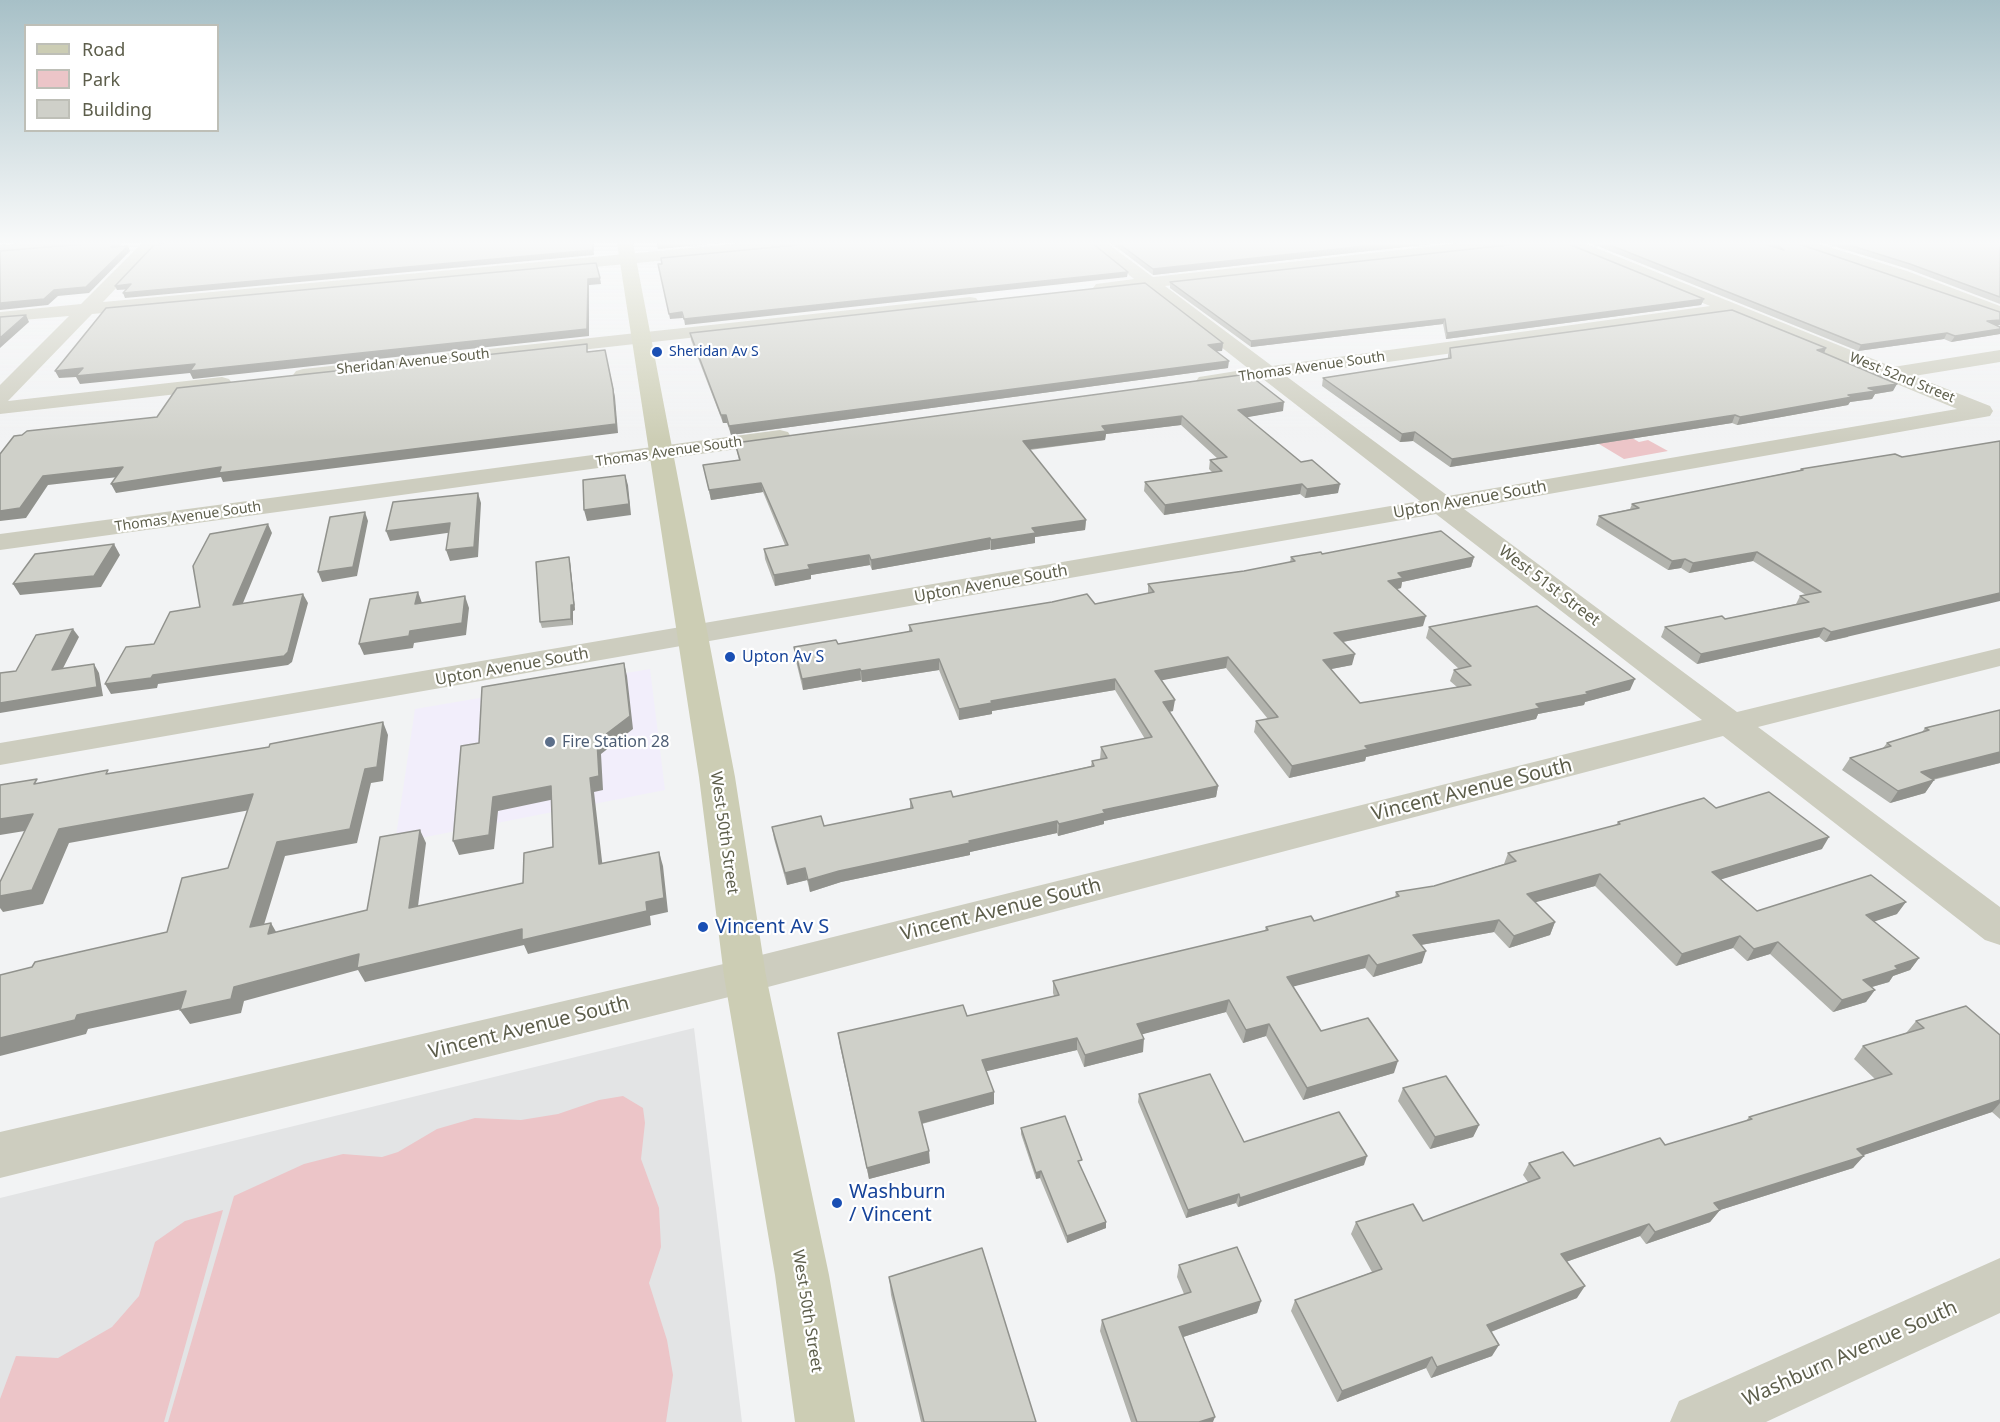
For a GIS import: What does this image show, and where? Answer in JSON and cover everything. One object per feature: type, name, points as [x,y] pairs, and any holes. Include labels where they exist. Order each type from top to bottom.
[{"type":"main road","name":"West 50th Street","points":[[637,309],[649,393],[717,777],[744,976],[802,1275],[825,1422]]},
{"type":"street","points":[[0,317],[83,309]]},
{"type":"street","points":[[0,397],[87,309]]},
{"type":"street","name":"Sheridan Avenue South","points":[[289,376],[904,309]]},
{"type":"street","name":"West 51st Street","points":[[1185,309],[2000,929]]},
{"type":"street","name":"Thomas Avenue South","points":[[1192,383],[1728,309]]},
{"type":"street","name":"West 52nd Street","points":[[1732,309],[1991,415]]},
{"type":"street","points":[[1890,374],[2000,356]]},
{"type":"street","points":[[0,408],[242,381]]},
{"type":"street","name":"Upton Avenue South","points":[[0,754],[1441,505],[1991,415]]},
{"type":"street","name":"Thomas Avenue South","points":[[0,542],[794,436]]},
{"type":"street","name":"Vincent Avenue South","points":[[0,1155],[744,976],[2000,657]]},
{"type":"street","name":"Washburn Avenue South","points":[[1700,1422],[2000,1286]]},
{"type":"shaded area","points":[[650,669],[665,790],[395,843],[415,709]]},
{"type":"shaded area","points":[[694,1028],[742,1422],[0,1422],[0,1198]]},
{"type":"green space","points":[[1583,409],[1639,442],[1648,440],[1668,451],[1624,459],[1549,414]]},
{"type":"green space","points":[[623,1096],[643,1108],[645,1123],[641,1159],[659,1208],[661,1247],[649,1283],[667,1340],[673,1375],[666,1422],[168,1422],[234,1196],[304,1164],[343,1154],[382,1157],[398,1152],[437,1129],[475,1118],[521,1120],[558,1114],[599,1100]]},
{"type":"green space","points":[[223,1210],[164,1422],[0,1422],[0,1399],[16,1356],[58,1358],[112,1327],[139,1296],[155,1242],[185,1221]]},
{"type":"building","points":[[105,309],[587,309],[587,329],[190,371],[195,364],[76,376],[83,368],[55,371]]},
{"type":"building","points":[[668,309],[775,309],[684,319],[682,312],[669,314]]},
{"type":"building","points":[[905,309],[1179,309],[1223,343],[1208,345],[1229,361],[729,426],[726,415],[721,415],[690,333]]},
{"type":"building","points":[[1208,309],[1626,309],[1447,333],[1445,319],[1251,341]]},
{"type":"building","points":[[1772,309],[1992,309],[2000,312],[2000,320],[1987,321],[2000,329],[1955,336],[1947,333],[1861,345]]},
{"type":"building","points":[[1732,310],[1826,348],[1817,350],[1897,384],[1868,388],[1876,391],[1848,395],[1852,397],[1740,417],[1735,415],[1452,459],[1415,432],[1402,434],[1323,378],[1451,358],[1450,348]]},
{"type":"building","points":[[26,315],[0,338],[0,317]]},
{"type":"building","points":[[587,344],[587,352],[605,350],[613,389],[616,424],[219,473],[221,467],[111,484],[123,467],[43,476],[20,508],[0,511],[0,454],[14,436],[22,435],[27,431],[157,417],[177,388]]},
{"type":"building","points":[[1248,374],[1284,402],[1238,410],[1301,462],[1312,460],[1340,484],[1307,489],[1302,484],[1165,505],[1145,482],[1222,471],[1210,460],[1227,457],[1182,416],[1102,426],[1106,431],[1023,441],[1086,520],[1032,528],[1036,533],[991,540],[990,538],[871,560],[869,555],[808,565],[810,569],[774,575],[764,549],[788,545],[761,483],[709,490],[703,465],[740,460],[735,443]]},
{"type":"building","points":[[2000,441],[2000,593],[1831,632],[1824,628],[1701,654],[1665,627],[1722,616],[1725,619],[1809,602],[1800,596],[1821,592],[1757,552],[1693,563],[1685,559],[1672,561],[1599,516],[1639,508],[1632,504],[1803,470],[1801,469],[1895,454],[1902,457]]},
{"type":"building","points":[[625,475],[629,504],[584,510],[583,480]]},
{"type":"building","points":[[478,493],[474,547],[446,550],[450,523],[386,531],[393,502]]},
{"type":"building","points":[[365,512],[353,567],[318,572],[330,517]]},
{"type":"building","points":[[268,524],[233,605],[303,594],[288,652],[284,656],[105,684],[126,647],[154,644],[170,612],[200,607],[193,566],[210,534]]},
{"type":"building","points":[[1441,531],[1474,557],[1398,573],[1403,578],[1388,581],[1426,616],[1334,633],[1355,654],[1323,660],[1360,703],[1471,685],[1454,670],[1471,666],[1429,627],[1537,606],[1635,679],[1586,692],[1588,694],[1536,704],[1540,708],[1365,746],[1368,749],[1292,766],[1256,721],[1278,717],[1228,657],[1155,671],[1175,700],[1163,702],[1218,786],[1103,810],[1105,813],[1059,824],[1057,821],[808,880],[805,868],[785,873],[772,827],[821,816],[824,826],[913,808],[910,799],[951,791],[953,797],[1094,766],[1092,761],[1107,758],[1101,747],[1152,737],[1115,679],[991,701],[992,703],[959,709],[939,659],[802,679],[794,647],[836,640],[838,644],[912,631],[909,625],[1052,602],[1087,594],[1095,604],[1154,592],[1148,584],[1244,571],[1295,561],[1291,557],[1321,552],[1322,554]]},
{"type":"building","points":[[114,544],[94,576],[13,584],[35,554]]},
{"type":"building","points":[[569,557],[574,605],[571,605],[571,619],[540,622],[536,562]]},
{"type":"building","points":[[418,592],[415,604],[465,596],[462,623],[410,631],[409,636],[359,644],[370,599]]},
{"type":"building","points":[[73,629],[52,670],[94,664],[97,687],[0,703],[0,673],[16,671],[36,635]]},
{"type":"building","points":[[624,663],[630,716],[597,741],[599,776],[590,778],[599,864],[659,852],[664,898],[646,902],[647,911],[522,940],[522,929],[357,968],[359,954],[234,987],[231,999],[180,1010],[186,991],[77,1015],[75,1020],[0,1038],[0,975],[32,967],[35,962],[167,932],[182,878],[228,868],[253,794],[59,829],[32,890],[0,896],[0,882],[33,814],[0,819],[0,785],[37,779],[34,784],[108,770],[106,774],[269,747],[270,744],[383,722],[377,767],[365,769],[350,829],[277,842],[250,927],[271,923],[268,934],[367,910],[380,837],[420,830],[409,908],[523,883],[524,853],[553,847],[551,786],[493,797],[489,835],[453,841],[461,746],[479,743],[482,687]]},
{"type":"building","points":[[2000,710],[2000,752],[1921,772],[1934,780],[1898,791],[1850,758],[1891,746],[1887,743],[1929,730],[1925,728]]},
{"type":"building","points":[[1769,792],[1829,837],[1712,872],[1757,911],[1871,875],[1906,902],[1866,915],[1919,958],[1895,966],[1898,969],[1863,980],[1875,990],[1842,1000],[1778,942],[1754,949],[1740,936],[1682,954],[1600,874],[1527,894],[1555,922],[1514,936],[1499,920],[1413,935],[1426,951],[1377,965],[1369,955],[1287,977],[1321,1031],[1368,1018],[1398,1061],[1307,1088],[1269,1024],[1246,1030],[1229,1000],[1137,1024],[1144,1039],[1085,1055],[1077,1038],[982,1060],[994,1092],[919,1112],[929,1151],[867,1168],[838,1033],[963,1005],[967,1016],[1059,995],[1053,981],[1268,930],[1266,927],[1311,916],[1314,921],[1399,896],[1396,892],[1434,886],[1516,861],[1508,853],[1620,824],[1618,822],[1704,798],[1716,808]]},
{"type":"building","points":[[1966,1006],[2000,1035],[2000,1100],[1857,1149],[1864,1156],[1714,1203],[1720,1210],[1655,1232],[1649,1224],[1561,1254],[1585,1286],[1487,1325],[1499,1345],[1437,1367],[1432,1357],[1342,1391],[1295,1300],[1382,1269],[1356,1222],[1413,1204],[1423,1221],[1540,1178],[1529,1163],[1563,1152],[1574,1166],[1660,1138],[1665,1145],[1892,1074],[1863,1046],[1924,1028],[1916,1021]]},
{"type":"building","points":[[1210,1074],[1244,1142],[1339,1112],[1367,1156],[1240,1198],[1239,1194],[1188,1210],[1139,1094]]},
{"type":"building","points":[[1446,1076],[1479,1125],[1435,1137],[1403,1088]]},
{"type":"building","points":[[1065,1116],[1082,1160],[1078,1161],[1106,1222],[1067,1236],[1041,1171],[1036,1173],[1021,1128]]},
{"type":"building","points":[[1237,1247],[1261,1301],[1179,1327],[1215,1417],[1199,1422],[1137,1422],[1102,1320],[1191,1292],[1179,1265]]},
{"type":"building","points":[[982,1248],[1036,1422],[924,1422],[889,1277]]},
{"type":"place","name":"Sheridan Av S","points":[[657,352]]},
{"type":"place","name":"Upton Av S","points":[[730,657]]},
{"type":"place","name":"Fire Station 28","points":[[550,742]]},
{"type":"place","name":"Vincent Av S","points":[[703,927]]},
{"type":"place","name":"Washburn / Vincent","points":[[837,1203]]}]
